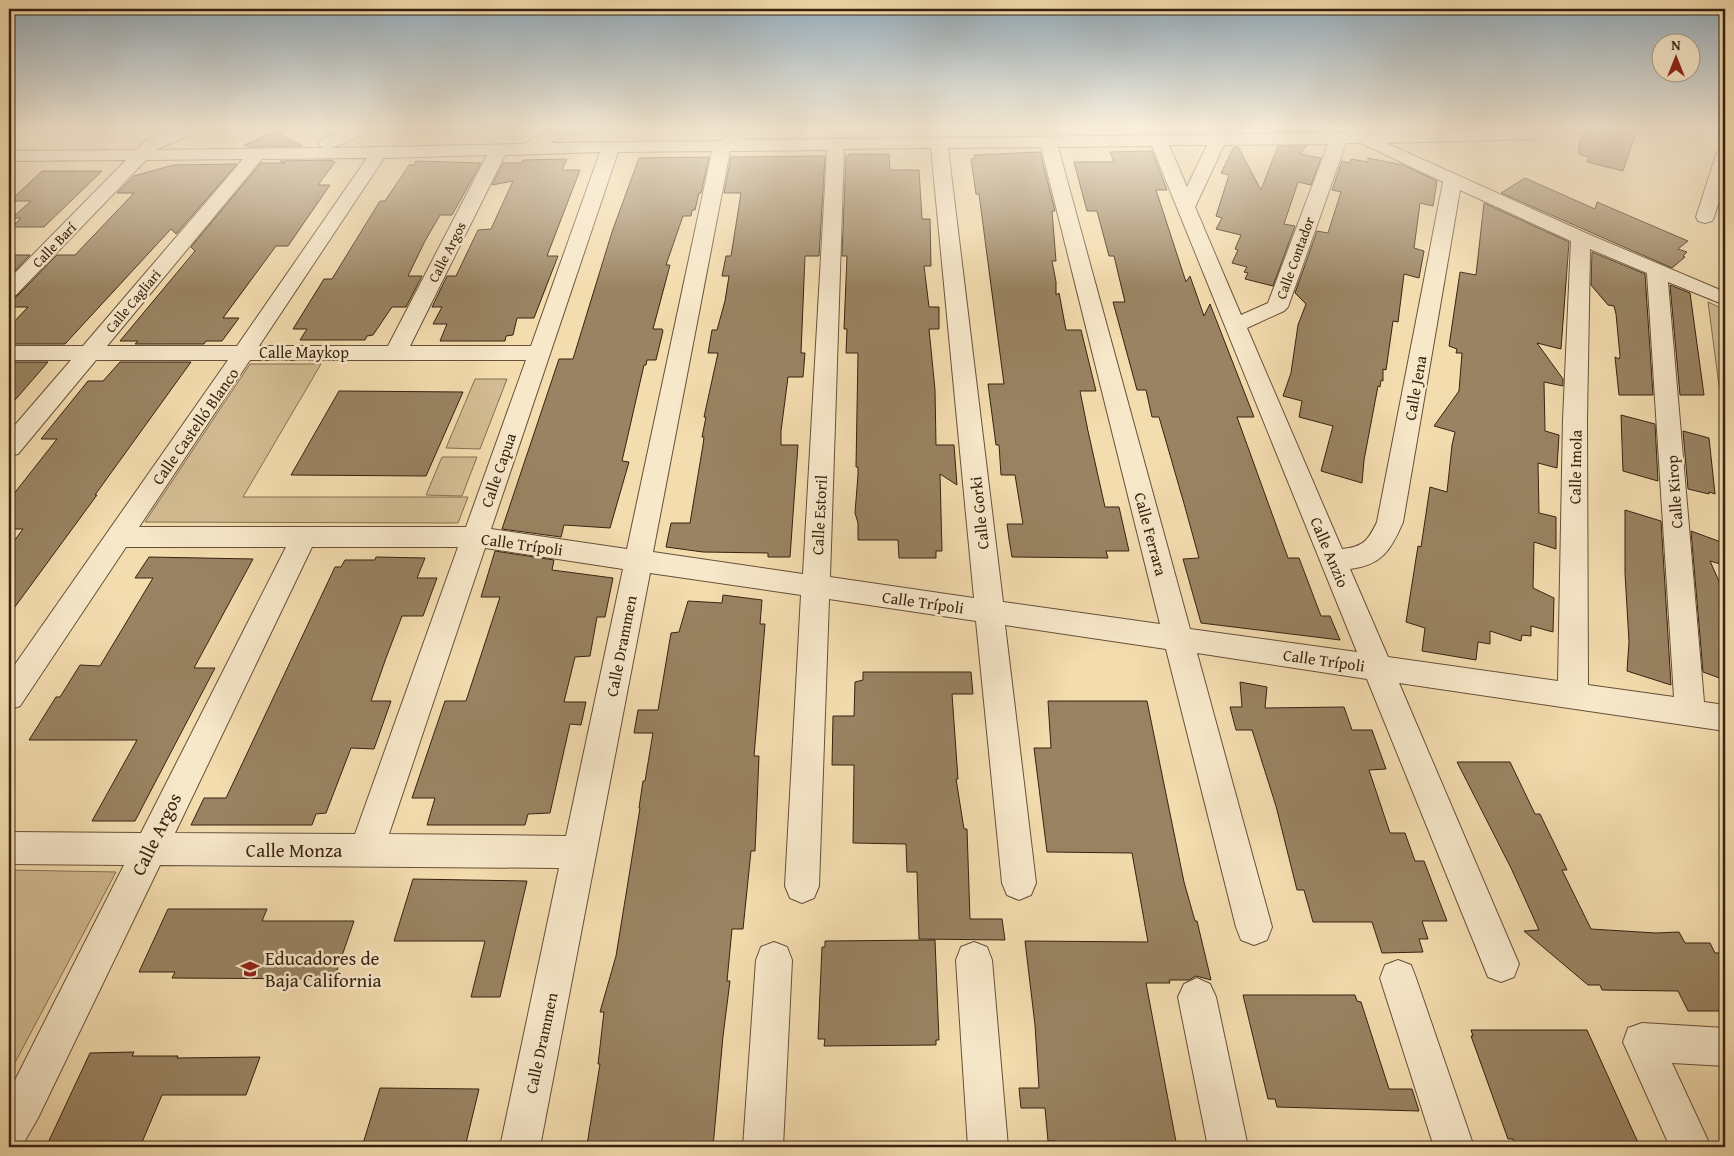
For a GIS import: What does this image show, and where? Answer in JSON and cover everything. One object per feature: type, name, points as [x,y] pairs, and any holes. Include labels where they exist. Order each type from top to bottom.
[{"type":"street","name":"Calle Barí","points":[[9,291],[116,181]]},
{"type":"street","name":"Calle Cagliari","points":[[9,448],[234,181]]},
{"type":"street","name":"Calle Castelló Blanco","points":[[9,697],[361,181]]},
{"type":"street","name":"Calle Argos","points":[[395,353],[482,181]]},
{"type":"street","name":"Calle Capua","points":[[366,851],[599,181]]},
{"type":"street","name":"Calle Drammen","points":[[520,1147],[715,181]]},
{"type":"street","name":"Calle Estoril","points":[[802,886],[834,181]]},
{"type":"street","name":"Calle Gorki","points":[[948,181],[990,612],[1019,883]]},
{"type":"street","name":"Calle Ferrara","points":[[1058,181],[1254,927]]},
{"type":"street","name":"Calle Anzio","points":[[1175,181],[1501,964]]},
{"type":"street","points":[[1186,207],[1198,181]]},
{"type":"street","name":"Calle Contador","points":[[1234,326],[1277,306],[1323,181]]},
{"type":"street","name":"Calle Jena","points":[[1333,560],[1356,559],[1372,553],[1382,542],[1390,522],[1453,181]]},
{"type":"street","points":[[1455,181],[1581,238],[1725,299]]},
{"type":"street","points":[[1705,218],[1717,181]]},
{"type":"street","name":"Calle Imola","points":[[1573,696],[1575,420],[1581,238]]},
{"type":"street","name":"Calle Kirop","points":[[1657,271],[1690,713]]},
{"type":"street","name":"Calle Maykop","points":[[9,353],[539,353]]},
{"type":"street","name":"Calle Trípoli","points":[[118,537],[475,538],[1725,718]]},
{"type":"street","name":"Calle Argos","points":[[9,1130],[28,1096],[148,849],[304,537]]},
{"type":"street","name":"Calle Monza","points":[[9,848],[580,852]]},
{"type":"street","points":[[763,1147],[774,960]]},
{"type":"street","points":[[974,960],[988,1147]]},
{"type":"street","points":[[1398,978],[1454,1147]]},
{"type":"street","points":[[1197,997],[1228,1147]]},
{"type":"street","points":[[1691,1147],[1642,1042],[1725,1047]]},
{"type":"shaded area","points":[[1708,302],[1725,310],[1725,431]]},
{"type":"shaded area","points":[[250,364],[321,364],[243,497],[468,497],[458,523],[145,522]]},
{"type":"shaded area","points":[[475,379],[507,379],[480,449],[446,448]]},
{"type":"shaded area","points":[[442,457],[477,457],[462,496],[426,495]]},
{"type":"shaded area","points":[[9,870],[116,872],[9,1074]]},
{"type":"building","points":[[31,181],[92,181],[44,227],[12,227],[21,218],[12,218],[31,201],[10,201]]},
{"type":"building","points":[[129,181],[222,181],[176,234],[171,229],[65,344],[9,344],[9,327],[28,307],[9,307],[9,299],[17,296],[57,255],[75,255],[134,193],[117,193]]},
{"type":"building","points":[[246,181],[321,181],[318,185],[330,185],[288,246],[276,246],[223,318],[239,318],[222,341],[206,341],[204,344],[135,344],[138,341],[120,341],[195,251],[191,247]]},
{"type":"building","points":[[398,181],[471,181],[452,215],[440,215],[425,241],[408,276],[422,276],[406,307],[392,307],[373,335],[367,336],[365,340],[300,340],[307,329],[293,329],[324,279],[332,279],[380,201],[385,201]]},
{"type":"building","points":[[494,181],[576,181],[547,256],[558,256],[534,318],[517,318],[513,335],[506,336],[505,341],[440,341],[447,324],[433,324],[442,307],[432,307],[447,276],[456,276],[478,230],[491,229],[513,181],[492,185]]},
{"type":"building","points":[[631,181],[704,181],[695,210],[692,210],[691,216],[683,216],[666,265],[670,265],[653,329],[662,329],[663,331],[656,360],[647,360],[646,365],[644,365],[622,461],[629,462],[610,528],[564,525],[561,537],[502,529],[559,359],[573,359],[612,232]]},
{"type":"building","points":[[726,181],[824,181],[819,256],[805,256],[801,353],[805,353],[803,377],[788,377],[781,431],[781,445],[798,445],[790,557],[768,557],[768,553],[703,552],[666,547],[671,523],[690,523],[703,445],[704,437],[702,437],[706,417],[704,417],[718,353],[708,353],[712,330],[717,330],[725,301],[729,276],[722,276],[726,256],[731,256],[741,193],[724,193]]},
{"type":"building","points":[[845,181],[920,181],[922,219],[930,219],[931,266],[924,266],[929,307],[939,307],[939,329],[929,329],[935,390],[936,445],[954,445],[957,485],[940,474],[942,551],[936,551],[936,558],[899,558],[898,540],[858,540],[858,523],[855,513],[858,475],[858,467],[856,467],[858,353],[846,353],[847,329],[844,329],[847,256],[842,256]]},
{"type":"building","points":[[974,181],[1047,181],[1055,211],[1052,211],[1056,261],[1052,261],[1056,282],[1056,295],[1059,293],[1066,330],[1081,330],[1096,391],[1080,391],[1088,431],[1105,507],[1119,507],[1129,551],[1106,551],[1108,558],[1012,557],[1007,524],[1023,524],[1015,475],[1001,475],[999,445],[996,445],[988,384],[1004,384],[979,194],[976,194]]},
{"type":"building","points":[[1079,181],[1164,181],[1167,190],[1156,190],[1186,282],[1190,276],[1204,316],[1210,304],[1254,417],[1237,417],[1288,558],[1299,558],[1321,616],[1330,616],[1340,640],[1201,623],[1183,559],[1199,558],[1185,507],[1159,417],[1152,417],[1146,390],[1137,390],[1113,302],[1125,302],[1114,256],[1109,256],[1097,211],[1087,211]]},
{"type":"building","points":[[1227,181],[1256,181],[1261,190],[1264,181],[1313,181],[1311,185],[1298,182],[1284,224],[1295,226],[1273,286],[1245,279],[1248,273],[1244,272],[1247,267],[1232,263],[1238,250],[1235,249],[1241,235],[1216,229],[1222,218],[1216,216]]},
{"type":"building","points":[[1335,181],[1437,181],[1433,206],[1420,203],[1414,248],[1424,251],[1419,278],[1404,274],[1398,322],[1393,321],[1386,370],[1383,369],[1383,381],[1381,380],[1380,387],[1378,386],[1364,460],[1362,483],[1321,471],[1333,426],[1299,417],[1302,401],[1283,396],[1291,373],[1298,325],[1306,304],[1295,293],[1317,231],[1328,233],[1341,192],[1332,190]]},
{"type":"building","points":[[1520,181],[1532,181],[1595,209],[1597,202],[1688,241],[1678,249],[1687,252],[1683,256],[1685,257],[1672,268],[1501,193]]},
{"type":"building","points":[[1484,203],[1569,242],[1561,349],[1537,343],[1563,379],[1563,386],[1544,382],[1545,431],[1559,435],[1557,468],[1538,463],[1539,513],[1556,517],[1556,549],[1534,542],[1533,588],[1554,598],[1553,632],[1531,626],[1531,636],[1522,635],[1521,641],[1490,631],[1490,644],[1478,642],[1476,660],[1422,651],[1425,628],[1406,622],[1418,546],[1421,547],[1430,487],[1447,492],[1455,432],[1434,426],[1459,391],[1462,353],[1456,353],[1457,349],[1449,346],[1460,272],[1476,275]]},
{"type":"building","points":[[1592,252],[1645,274],[1653,395],[1619,395],[1615,357],[1619,359],[1620,356],[1616,314],[1614,306],[1608,305],[1591,285]]},
{"type":"building","points":[[9,255],[30,255],[9,277]]},
{"type":"building","points":[[1670,285],[1690,293],[1704,395],[1680,395]]},
{"type":"building","points":[[9,362],[48,362],[9,407]]},
{"type":"building","points":[[120,362],[191,362],[9,615],[9,548],[23,529],[9,529],[9,500],[57,439],[41,439],[88,381],[103,381]]},
{"type":"building","points":[[339,391],[463,392],[426,476],[291,475]]},
{"type":"building","points":[[1621,415],[1655,424],[1658,481],[1623,471]]},
{"type":"building","points":[[1683,431],[1709,438],[1715,494],[1688,489]]},
{"type":"building","points":[[1625,510],[1661,521],[1671,685],[1627,671],[1629,642],[1625,573]]},
{"type":"building","points":[[1691,531],[1721,542],[1724,565],[1710,561],[1725,595],[1725,680],[1703,672]]},
{"type":"building","points":[[495,551],[554,560],[552,570],[613,578],[605,617],[597,617],[590,656],[575,657],[564,702],[586,702],[581,725],[570,724],[550,813],[528,814],[525,825],[427,825],[435,798],[412,798],[445,701],[466,701],[500,597],[481,597]]},
{"type":"building","points":[[149,557],[253,559],[194,668],[215,668],[135,821],[92,821],[137,740],[29,740],[56,697],[60,697],[80,665],[100,666],[153,578],[135,578]]},
{"type":"building","points":[[376,557],[425,558],[417,578],[437,578],[423,616],[402,616],[386,658],[371,701],[391,701],[374,749],[351,748],[326,813],[316,814],[312,825],[191,825],[204,798],[226,798],[335,567],[341,567],[345,560],[375,560]]},
{"type":"building","points":[[723,595],[762,600],[760,624],[765,624],[754,756],[759,756],[755,851],[751,851],[743,929],[732,929],[727,981],[730,981],[713,1147],[593,1147],[593,1145],[587,1145],[600,1064],[598,1064],[604,1012],[600,1012],[616,956],[643,781],[645,781],[653,733],[634,733],[638,710],[658,710],[671,633],[679,632],[688,601],[722,603]]},
{"type":"building","points":[[863,672],[971,672],[973,694],[952,694],[958,779],[956,779],[964,829],[967,829],[970,919],[1002,919],[1005,940],[919,939],[917,872],[907,872],[906,844],[853,843],[854,765],[832,765],[833,716],[854,716],[855,682],[863,680]]},
{"type":"building","points":[[1240,682],[1267,687],[1265,708],[1344,707],[1352,730],[1372,730],[1386,769],[1369,770],[1390,833],[1405,833],[1415,861],[1424,861],[1447,921],[1422,921],[1428,939],[1419,939],[1423,952],[1382,953],[1372,922],[1313,922],[1304,890],[1297,890],[1276,806],[1252,730],[1236,730],[1230,707],[1242,707]]},
{"type":"building","points":[[1048,701],[1147,701],[1184,882],[1195,921],[1197,921],[1211,980],[1196,976],[1189,980],[1169,980],[1170,983],[1146,983],[1177,1147],[1056,1147],[1056,1141],[1048,1141],[1045,1108],[1021,1108],[1019,1088],[1039,1088],[1035,1025],[1025,941],[1148,942],[1132,853],[1047,852],[1034,748],[1051,748]]},
{"type":"building","points":[[1457,762],[1510,762],[1535,814],[1540,814],[1567,870],[1562,870],[1591,929],[1656,933],[1679,932],[1685,943],[1710,943],[1715,953],[1725,953],[1725,1011],[1688,1011],[1678,991],[1602,990],[1600,985],[1588,985],[1524,931],[1539,930],[1511,868]]},
{"type":"building","points":[[413,879],[527,881],[500,997],[471,997],[485,941],[394,941]]},
{"type":"building","points":[[168,909],[267,909],[262,921],[354,921],[334,979],[172,978],[175,972],[139,972]]},
{"type":"building","points":[[935,940],[939,1040],[936,1040],[936,1045],[824,1046],[825,1039],[818,1039],[822,947],[825,947],[825,941]]},
{"type":"building","points":[[1243,995],[1355,995],[1357,1001],[1361,1002],[1389,1089],[1412,1089],[1419,1111],[1277,1107],[1275,1099],[1268,1099]]},
{"type":"building","points":[[1471,1030],[1587,1030],[1640,1147],[1516,1147],[1513,1139],[1508,1139],[1471,1036],[1473,1036]]},
{"type":"building","points":[[134,1052],[132,1056],[178,1056],[177,1058],[260,1057],[246,1095],[162,1095],[140,1147],[46,1147],[90,1053]]},
{"type":"building","points":[[380,1088],[479,1089],[465,1147],[362,1147]]},
{"type":"place","name":"Educadores de Baja California","points":[[250,969]]}]
